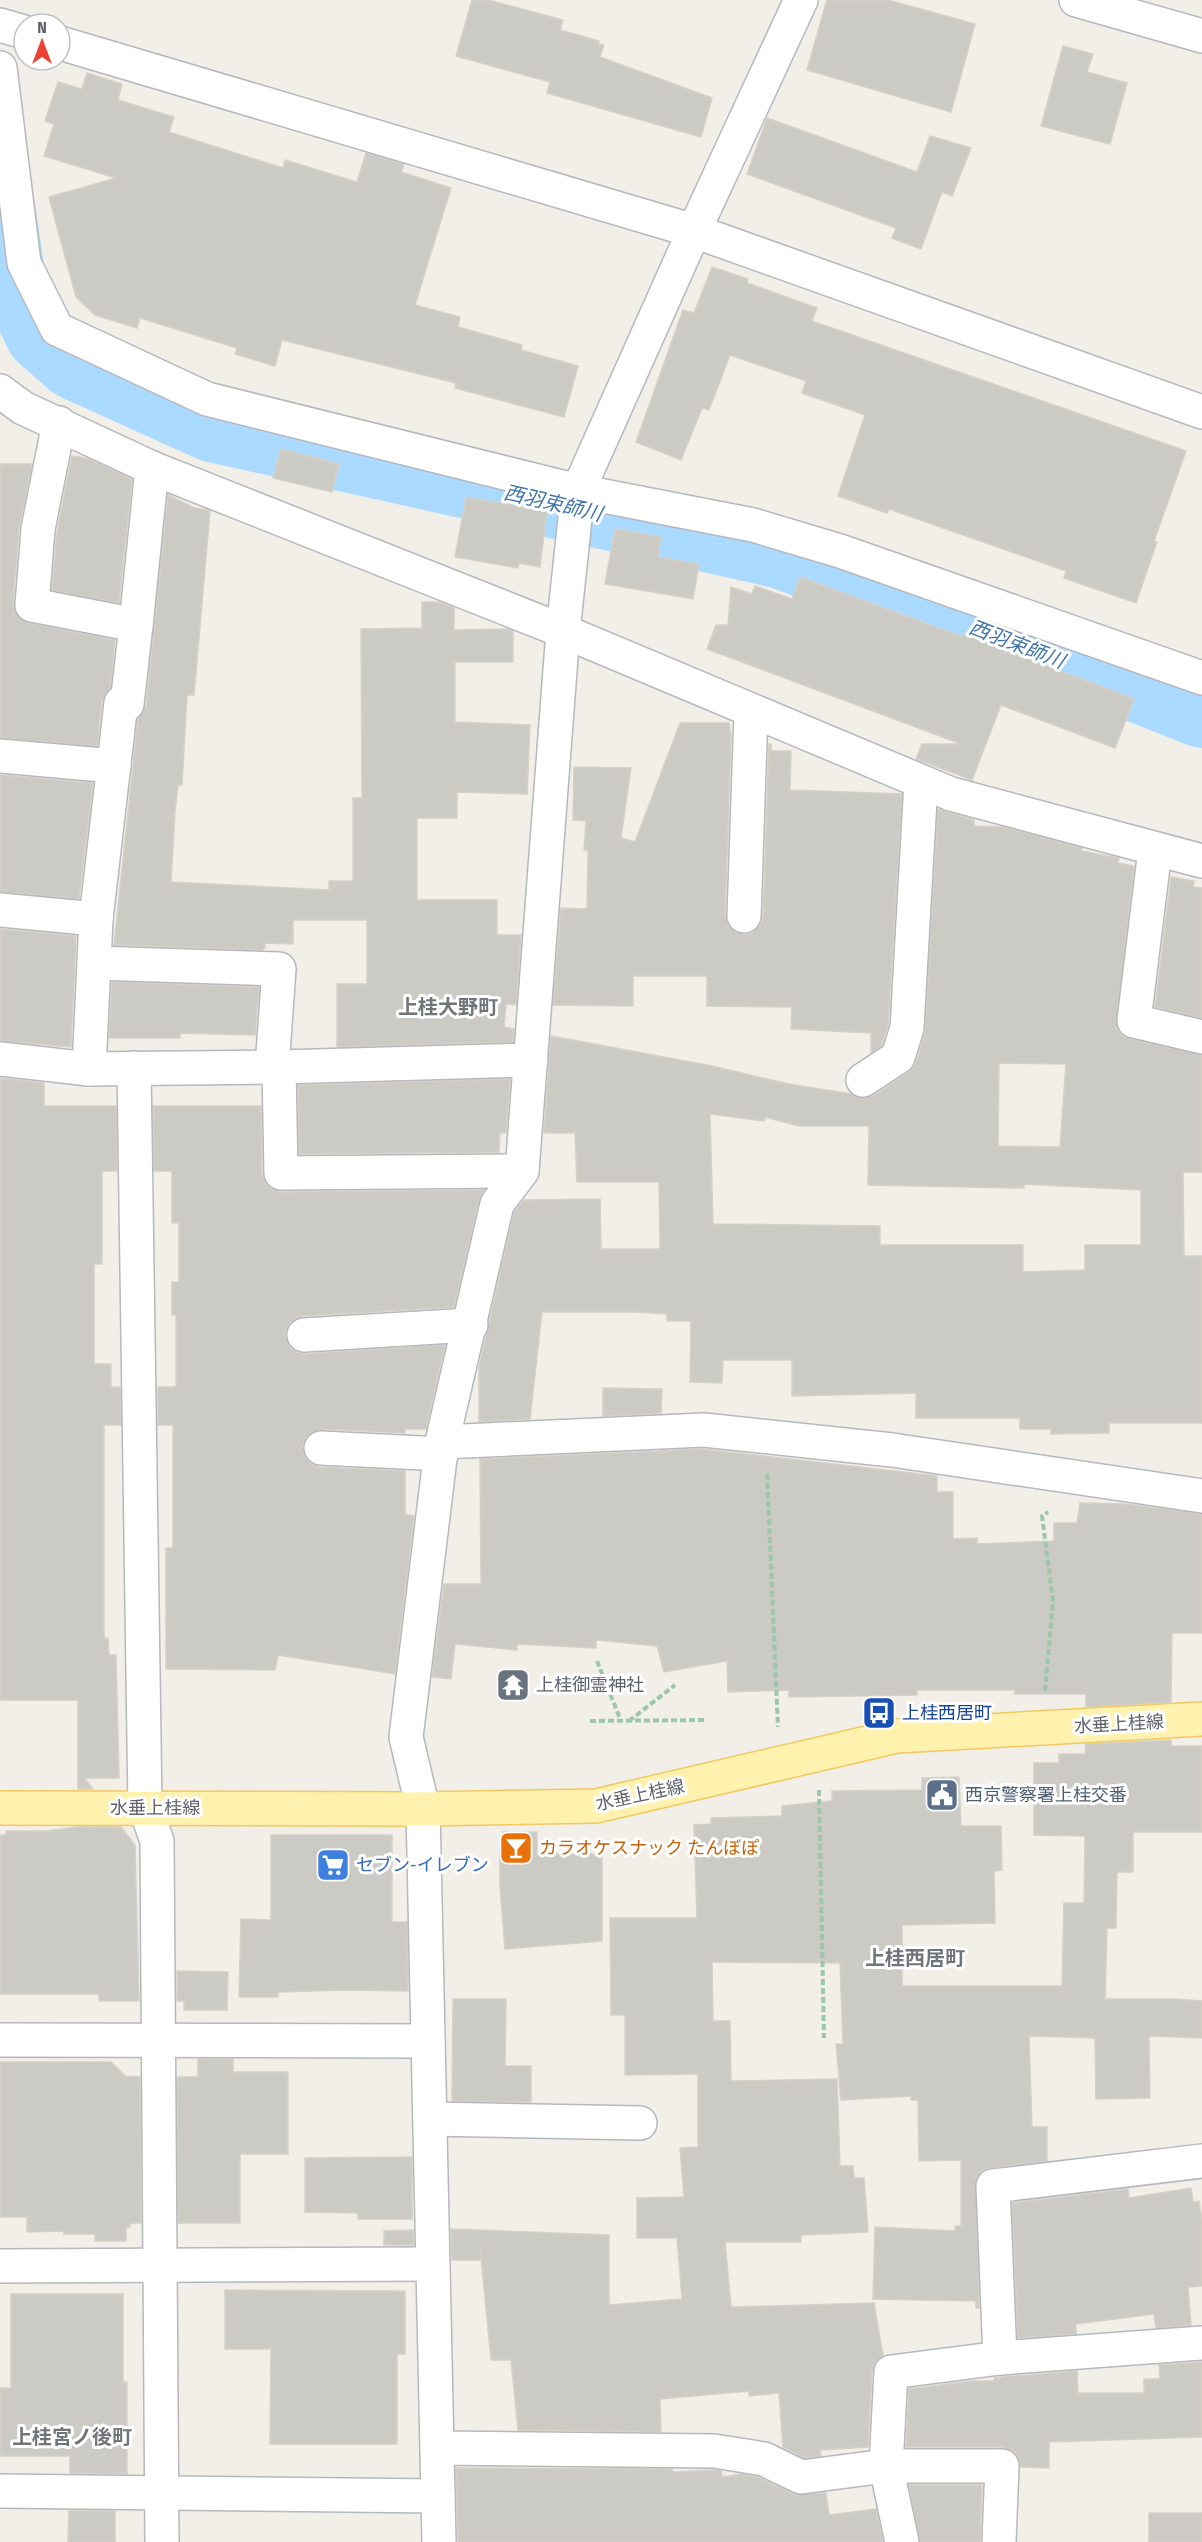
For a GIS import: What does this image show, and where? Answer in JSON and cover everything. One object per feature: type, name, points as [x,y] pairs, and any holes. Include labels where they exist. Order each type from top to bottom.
[{"type":"main road","name":"水垂上桂線","points":[[0,1808],[423,1809],[596,1806],[897,1736],[1202,1719]]},
{"type":"street","points":[[439,2542],[423,1809],[406,1737],[442,1448],[497,1204],[522,1171],[563,631],[577,493],[694,231],[801,0]]},
{"type":"street","points":[[1076,0],[1202,36]]},
{"type":"street","points":[[72,47],[694,231],[1202,412]]},
{"type":"street","points":[[0,68],[24,264],[57,329],[207,399],[577,493],[753,525],[840,551],[1202,678]]},
{"type":"street","points":[[8,405],[59,423],[152,468],[563,631],[751,712],[951,794],[1202,861]]},
{"type":"street","points":[[59,423],[38,529],[32,605],[136,626]]},
{"type":"street","points":[[89,1069],[96,918],[121,703],[127,704],[152,468]]},
{"type":"street","points":[[744,916],[751,712]]},
{"type":"street","points":[[0,756],[114,766]]},
{"type":"street","points":[[862,1080],[898,1057],[907,1028],[921,782]]},
{"type":"street","points":[[1155,850],[1134,1021],[1202,1037]]},
{"type":"street","points":[[0,910],[96,918]]},
{"type":"street","points":[[94,963],[279,969],[275,1067],[281,1173],[522,1171]]},
{"type":"street","points":[[0,1059],[89,1069],[275,1067],[531,1059]]},
{"type":"street","points":[[134,1068],[145,1808],[157,1841],[158,2264],[162,2542]]},
{"type":"street","points":[[304,1335],[471,1325]]},
{"type":"street","points":[[321,1448],[442,1448],[704,1430],[892,1450],[1202,1496]]},
{"type":"street","points":[[0,2040],[428,2041]]},
{"type":"street","points":[[430,2119],[640,2123]]},
{"type":"street","points":[[1000,2358],[993,2186],[1202,2162]]},
{"type":"street","points":[[0,2266],[433,2264]]},
{"type":"street","points":[[902,2542],[886,2466],[891,2372],[1000,2358],[1202,2343]]},
{"type":"street","points":[[437,2448],[714,2451],[764,2459],[801,2477],[886,2466],[1002,2466],[999,2542]]},
{"type":"street","points":[[0,2492],[438,2496]]},
{"type":"path","points":[[768,1437],[766,1470],[779,1763]]},
{"type":"path","points":[[1043,1728],[1053,1601],[1042,1516],[1096,1481]]},
{"type":"path","points":[[597,1661],[621,1721]]},
{"type":"path","points":[[629,1721],[675,1685]]},
{"type":"path","points":[[590,1721],[706,1720]]},
{"type":"path","points":[[814,1754],[819,1792],[824,2038]]},
{"type":"building","points":[[472,0],[488,0],[563,20],[560,30],[599,41],[598,44],[604,45],[600,57],[712,98],[701,137],[547,93],[550,82],[456,56]]},
{"type":"building","points":[[827,0],[888,0],[975,24],[951,112],[807,70]]},
{"type":"building","points":[[1063,46],[1093,54],[1087,72],[1127,83],[1110,144],[1041,126]]},
{"type":"building","points":[[87,73],[122,84],[118,100],[174,117],[169,132],[283,168],[285,160],[357,182],[366,153],[404,164],[401,172],[451,188],[415,305],[460,317],[458,327],[522,345],[521,350],[578,366],[564,417],[455,388],[456,383],[282,340],[275,366],[235,354],[237,348],[140,318],[137,328],[95,315],[76,297],[49,197],[116,178],[44,156],[54,124],[45,121],[58,82],[82,89]]},
{"type":"building","points":[[767,118],[917,172],[930,136],[971,148],[952,196],[942,192],[921,249],[892,238],[896,228],[747,174]]},
{"type":"building","points":[[712,267],[748,279],[747,283],[817,308],[812,321],[1186,451],[1154,541],[1157,542],[1136,603],[1064,578],[1066,571],[889,509],[887,513],[838,496],[865,415],[802,393],[806,381],[730,355],[709,410],[702,408],[681,460],[636,442],[683,310],[694,313]]},
{"type":"building","points":[[281,449],[339,464],[332,492],[273,478]]},
{"type":"building","points":[[72,456],[86,458],[132,479],[119,603],[52,590],[57,532]]},
{"type":"building","points":[[0,464],[32,464],[19,528],[13,604],[15,613],[28,623],[115,640],[110,689],[102,701],[97,746],[0,738]]},
{"type":"building","points":[[168,495],[192,507],[210,511],[194,695],[187,695],[182,785],[178,785],[171,882],[329,890],[329,881],[353,881],[353,798],[362,798],[361,629],[422,628],[422,602],[439,602],[454,608],[454,630],[507,629],[513,631],[513,662],[455,662],[455,722],[530,725],[527,794],[457,792],[457,818],[417,818],[417,900],[497,900],[497,935],[521,935],[516,1005],[506,1004],[504,1027],[514,1029],[513,1042],[337,1047],[337,984],[367,984],[367,920],[293,920],[293,944],[265,943],[265,948],[261,950],[114,945],[138,718],[146,706]]},
{"type":"building","points":[[466,497],[547,511],[540,567],[519,563],[518,568],[455,557]]},
{"type":"building","points":[[615,529],[661,537],[658,557],[699,564],[693,599],[605,584]]},
{"type":"building","points":[[800,577],[963,637],[964,634],[1134,699],[1115,748],[1001,705],[972,780],[916,759],[922,744],[961,744],[707,649],[716,625],[728,625],[731,587],[752,594],[755,586],[792,599]]},
{"type":"building","points":[[680,723],[729,723],[731,736],[725,915],[728,925],[735,932],[744,935],[752,933],[760,926],[763,917],[769,744],[771,744],[771,751],[791,751],[790,790],[902,794],[888,1025],[882,1045],[871,1053],[871,1033],[791,1029],[792,1007],[707,1006],[707,976],[633,976],[633,1006],[553,1005],[561,908],[587,909],[588,850],[584,850],[586,821],[573,820],[574,767],[631,768],[621,838],[635,842]]},
{"type":"building","points":[[0,775],[93,783],[79,899],[0,892]]},
{"type":"building","points":[[938,809],[974,820],[974,826],[1003,827],[1082,848],[1081,851],[1119,858],[1118,863],[1134,866],[1116,1027],[1121,1035],[1130,1039],[1202,1055],[1202,1172],[1183,1172],[1184,1256],[1202,1256],[1202,1423],[1109,1423],[1109,1433],[1051,1434],[1051,1429],[1020,1429],[1020,1418],[916,1418],[916,1393],[792,1396],[792,1360],[723,1360],[722,1383],[690,1382],[691,1321],[667,1321],[667,1314],[635,1312],[542,1312],[530,1419],[479,1422],[479,1367],[514,1212],[524,1200],[600,1199],[601,1249],[660,1249],[659,1182],[577,1182],[575,1133],[544,1133],[551,1036],[712,1066],[789,1084],[851,1094],[863,1099],[873,1096],[909,1072],[916,1063],[925,1033]],"holes":[[[999,1063],[1066,1064],[1060,1147],[998,1146]],[[710,1114],[764,1121],[765,1117],[799,1126],[869,1126],[868,1185],[1024,1188],[1024,1184],[1141,1190],[1141,1245],[1085,1245],[1085,1270],[1023,1272],[1023,1245],[880,1245],[880,1226],[713,1224]]]},
{"type":"building","points":[[1171,877],[1194,881],[1193,887],[1202,888],[1202,1018],[1155,1007]]},
{"type":"building","points":[[0,929],[76,936],[71,1047],[0,1041]]},
{"type":"building","points":[[112,982],[259,987],[255,1035],[180,1033],[180,1038],[109,1038]]},
{"type":"building","points":[[0,1078],[44,1083],[44,1106],[116,1106],[117,1171],[102,1171],[102,1264],[94,1264],[94,1364],[111,1364],[111,1387],[120,1387],[121,1425],[104,1425],[104,1638],[108,1638],[109,1655],[116,1655],[119,1778],[84,1778],[93,1789],[78,1789],[78,1700],[0,1700]]},
{"type":"building","points":[[510,1079],[506,1133],[500,1133],[499,1152],[299,1154],[298,1085]]},
{"type":"building","points":[[153,1106],[261,1106],[262,1174],[271,1189],[281,1192],[484,1190],[479,1200],[454,1307],[303,1316],[293,1320],[287,1327],[285,1336],[289,1346],[296,1352],[305,1354],[445,1345],[426,1429],[405,1429],[405,1433],[321,1429],[306,1437],[302,1446],[305,1457],[311,1464],[319,1467],[405,1471],[405,1514],[414,1516],[395,1674],[278,1655],[275,1670],[166,1669],[166,1548],[173,1548],[173,1425],[158,1425],[158,1387],[176,1387],[176,1315],[172,1315],[172,1282],[179,1282],[179,1223],[172,1223],[172,1171],[154,1171]]},
{"type":"building","points":[[603,1388],[662,1389],[661,1413],[603,1416]]},
{"type":"building","points":[[703,1449],[937,1476],[937,1492],[953,1492],[953,1539],[977,1538],[977,1544],[1054,1541],[1054,1523],[1077,1523],[1080,1503],[1125,1504],[1202,1514],[1202,1633],[1172,1633],[1171,1702],[1086,1707],[1086,1694],[1015,1694],[1015,1690],[917,1690],[917,1695],[789,1697],[789,1690],[728,1692],[727,1661],[664,1672],[657,1646],[596,1640],[596,1648],[517,1644],[517,1650],[455,1644],[451,1679],[432,1677],[444,1584],[481,1584],[480,1459]]},
{"type":"building","points":[[1171,1740],[1171,1746],[1202,1746],[1202,1832],[1133,1832],[1133,1872],[1117,1872],[1116,1928],[1107,1928],[1105,1999],[1202,2001],[1202,2038],[1149,2036],[1150,2098],[1096,2099],[1095,2038],[1029,2036],[1032,2127],[1047,2127],[1047,2161],[990,2168],[982,2171],[976,2178],[979,2308],[976,2308],[976,2301],[873,2299],[875,2227],[955,2231],[955,2226],[961,2226],[961,2160],[919,2161],[918,2100],[911,2100],[911,2096],[841,2100],[836,2044],[843,2044],[840,1963],[712,1962],[713,2021],[730,2021],[731,2081],[837,2079],[840,2166],[853,2166],[854,2178],[864,2178],[868,2232],[801,2235],[801,2242],[725,2242],[731,2307],[874,2303],[883,2355],[875,2362],[872,2371],[868,2447],[820,2450],[821,2456],[804,2458],[783,2447],[779,2393],[749,2396],[749,2391],[660,2399],[661,2432],[518,2430],[511,2360],[491,2360],[480,2246],[481,2260],[452,2260],[451,2229],[609,2235],[609,2305],[682,2299],[677,2238],[637,2238],[637,2198],[684,2197],[680,2148],[698,2147],[698,2074],[625,2075],[625,2015],[611,2015],[610,1918],[697,1918],[694,1825],[711,1824],[711,1818],[782,1816],[782,1806],[832,1801],[832,1791],[922,1790],[922,1778],[959,1777],[961,1826],[1001,1826],[1002,1870],[994,1871],[995,1923],[902,1925],[902,1986],[1062,1986],[1064,1903],[1084,1903],[1085,1836],[1034,1835],[1034,1763],[1059,1763],[1059,1754],[1085,1754],[1086,1744]]},
{"type":"building","points":[[78,1827],[121,1827],[135,1845],[139,2001],[99,2001],[99,1994],[0,1994],[0,1835],[6,1835],[6,1831],[46,1831]]},
{"type":"building","points":[[503,1832],[537,1832],[537,1854],[602,1854],[602,1941],[505,1949],[500,1887],[500,1845],[504,1845]]},
{"type":"building","points":[[271,1835],[392,1835],[392,1922],[407,1922],[408,1991],[278,1992],[278,1997],[239,1997],[241,1919],[271,1920]]},
{"type":"building","points":[[177,1971],[228,1972],[227,2010],[184,2010],[184,2001],[177,2001]]},
{"type":"building","points":[[453,1999],[506,1999],[505,2066],[531,2066],[531,2102],[452,2101]]},
{"type":"building","points":[[198,2059],[233,2059],[233,2072],[288,2072],[288,2154],[240,2154],[240,2223],[178,2223],[177,2077],[198,2077]]},
{"type":"building","points":[[0,2062],[111,2062],[125,2076],[140,2077],[141,2223],[130,2223],[130,2227],[126,2227],[126,2241],[95,2241],[95,2234],[64,2234],[64,2231],[27,2232],[27,2217],[0,2217]]},
{"type":"building","points":[[412,2157],[412,2219],[358,2219],[358,2213],[305,2212],[305,2158]]},
{"type":"building","points":[[1191,2188],[1193,2202],[1199,2201],[1202,2219],[1202,2286],[1188,2287],[1191,2325],[1156,2328],[1154,2314],[1076,2324],[1076,2334],[1018,2338],[1012,2203],[1128,2189],[1129,2198]]},
{"type":"building","points":[[413,2230],[414,2245],[384,2245],[384,2231]]},
{"type":"building","points":[[225,2290],[405,2291],[405,2354],[397,2354],[397,2444],[270,2444],[271,2349],[225,2349]]},
{"type":"building","points":[[11,2294],[123,2294],[123,2382],[127,2382],[127,2474],[70,2473],[70,2456],[0,2456],[0,2388],[11,2388]]},
{"type":"building","points":[[1202,2362],[1202,2437],[1049,2442],[1049,2468],[1021,2467],[1018,2457],[1012,2450],[1003,2447],[906,2447],[909,2389],[971,2381],[994,2381],[994,2378],[1002,2377],[1077,2371],[1078,2393],[1144,2393],[1144,2379],[1160,2379],[1159,2365]]},
{"type":"building","points":[[456,2468],[672,2469],[673,2472],[721,2471],[722,2477],[742,2474],[758,2477],[793,2494],[826,2493],[829,2515],[876,2509],[883,2542],[458,2542]]},
{"type":"building","points":[[909,2485],[982,2485],[980,2542],[920,2542]]},
{"type":"building","points":[[69,2511],[115,2511],[115,2542],[68,2542]]},
{"type":"building","points":[[1149,2513],[1202,2513],[1202,2542],[1149,2542]]},
{"type":"waterway","name":"西羽束師川","points":[[0,206],[10,275],[41,336],[73,364],[212,427],[778,553],[1032,646],[1202,713]]},
{"type":"place","name":"上桂御霊神社","points":[[513,1685]]},
{"type":"place","name":"上桂西居町","points":[[879,1713]]},
{"type":"place","name":"西京警察署上桂交番","points":[[942,1795]]},
{"type":"place","name":"カラオケスナック たんぼぽ","points":[[516,1848]]},
{"type":"place","name":"セブン-イレブン","points":[[333,1865]]},
{"type":"district","name":"上桂大野町","points":[[448,1007]]},
{"type":"district","name":"上桂西居町","points":[[915,1958]]},
{"type":"district","name":"上桂宮ノ後町","points":[[72,2437]]}]
